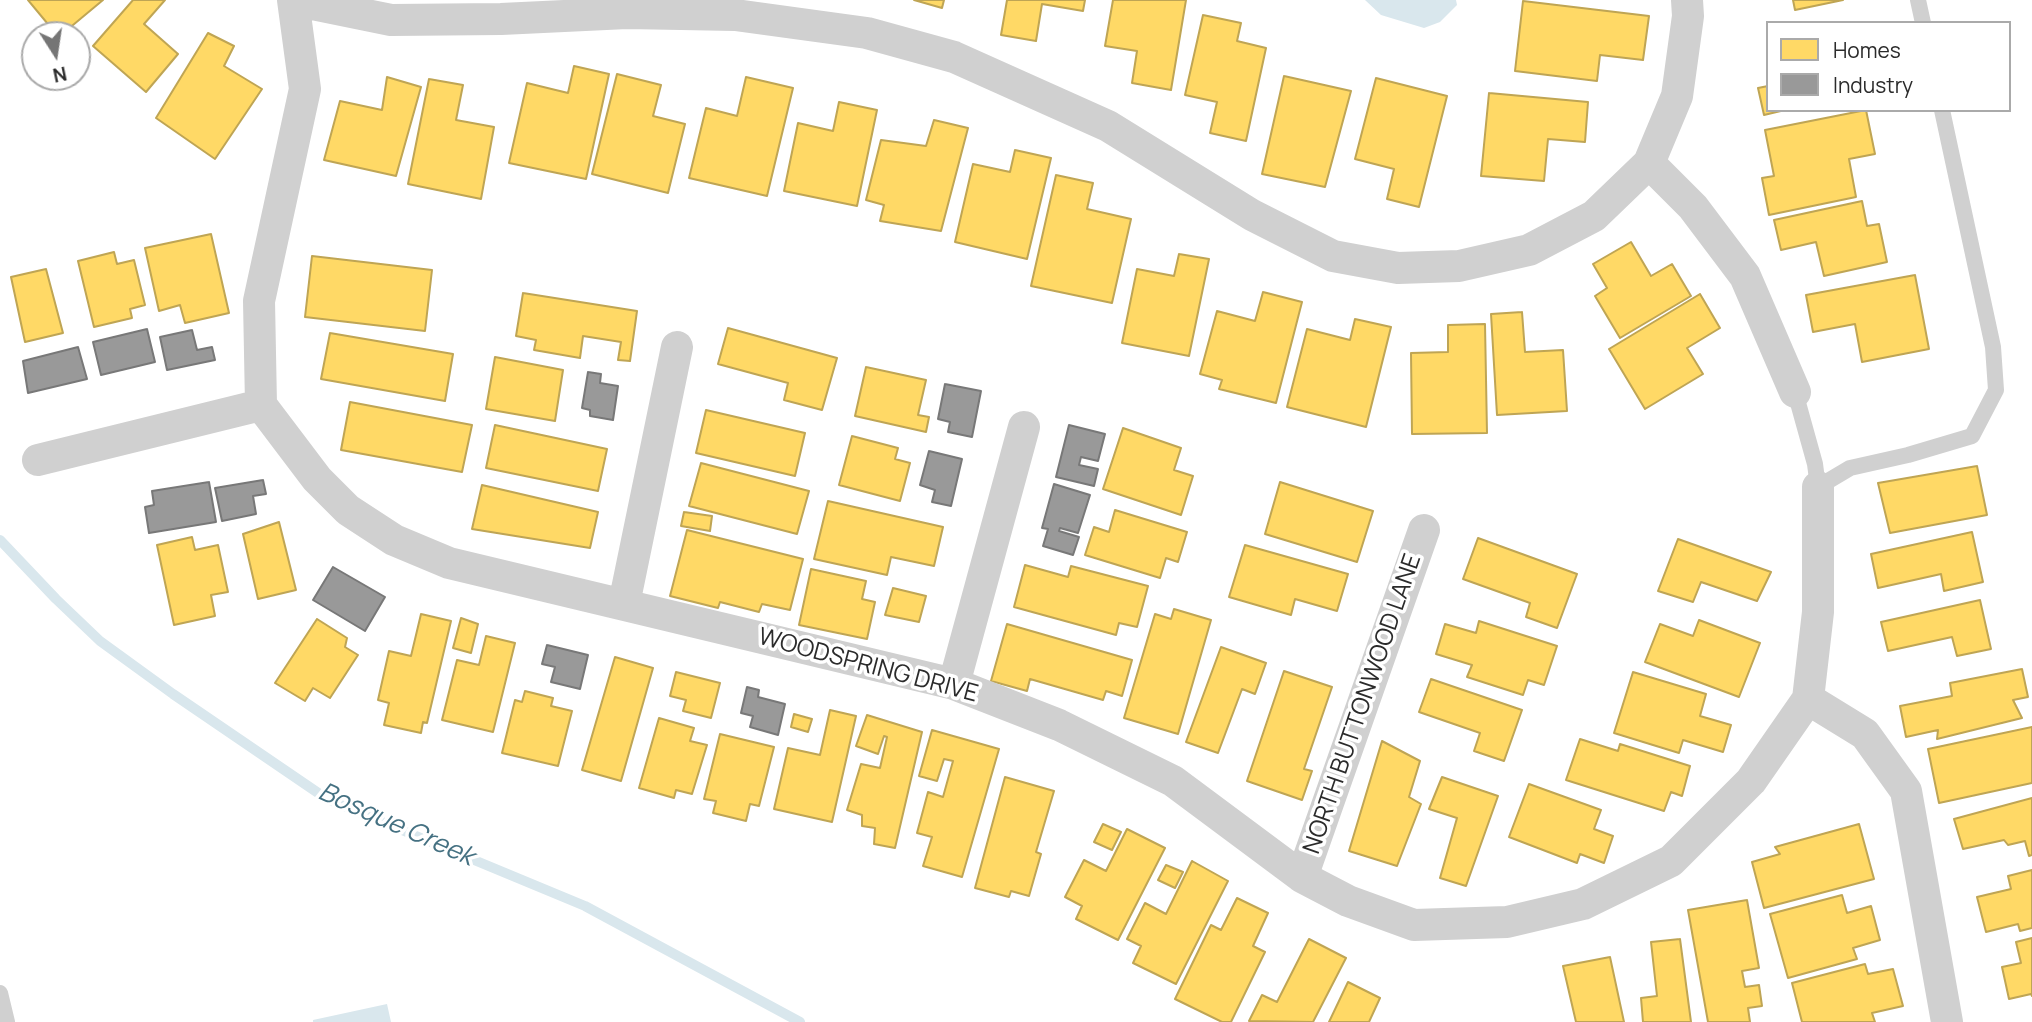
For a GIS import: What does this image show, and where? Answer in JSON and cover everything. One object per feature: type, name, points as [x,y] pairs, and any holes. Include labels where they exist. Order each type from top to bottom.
[{"type":"street","points":[[38,460],[261,405],[259,301],[305,89],[293,0],[391,20],[501,19],[627,13],[735,15],[867,33],[954,57],[1108,127],[1252,215],[1333,256],[1398,268],[1459,266],[1529,250],[1594,216],[1649,163],[1677,96],[1688,16],[1687,0]]},
{"type":"street","points":[[1649,163],[1693,207],[1745,276],[1795,392]]},
{"type":"street","points":[[624,604],[677,347]]},
{"type":"street","name":"WOODSPRING DRIVE","points":[[261,405],[317,479],[348,510],[394,540],[449,563],[954,684],[1059,724],[1173,781],[1302,877],[1349,901],[1414,925],[1507,922],[1583,904],[1671,861],[1751,781],[1808,699]]},
{"type":"street","points":[[954,684],[1024,427]]},
{"type":"street","points":[[1818,487],[1818,612],[1808,699],[1865,734],[1906,791],[1947,1022]]},
{"type":"street","name":"NORTH BUTTONWOOD LANE","points":[[1302,877],[1424,530]]},
{"type":"lane","points":[[1918,0],[1923,21]]},
{"type":"lane","points":[[1795,392],[1815,464],[1818,487],[1850,468],[1908,455],[1972,436],[1996,390],[1993,346],[1941,112]]},
{"type":"lane","points":[[0,993],[7,1022]]},
{"type":"shaded area","points":[[1365,0],[1456,0],[1457,5],[1440,22],[1424,28],[1381,15]]},
{"type":"shaded area","points":[[387,1004],[391,1022],[313,1022],[313,1020]]},
{"type":"building: Homes","points":[[28,0],[103,0],[78,21],[45,21]]},
{"type":"building: Homes","points":[[133,0],[165,0],[144,24],[178,54],[146,92],[93,46]]},
{"type":"building: Homes","points":[[914,0],[944,0],[942,8]]},
{"type":"building: Homes","points":[[1007,0],[1085,0],[1083,11],[1042,4],[1036,41],[1001,35]]},
{"type":"building: Homes","points":[[1113,0],[1186,0],[1171,90],[1132,83],[1137,51],[1105,46]]},
{"type":"building: Homes","points":[[1793,0],[1843,0],[1795,10]]},
{"type":"building: Homes","points":[[1523,1],[1649,16],[1643,60],[1600,55],[1597,81],[1515,71]]},
{"type":"building: Homes","points":[[1203,15],[1241,23],[1237,41],[1266,48],[1246,141],[1210,133],[1217,102],[1185,95]]},
{"type":"building: Homes","points":[[208,33],[234,46],[224,66],[262,89],[215,159],[156,118]]},
{"type":"building: Homes","points":[[574,66],[609,74],[586,179],[509,163],[527,83],[568,93]]},
{"type":"building: Homes","points":[[617,74],[661,85],[653,116],[685,124],[668,193],[592,174]]},
{"type":"building: Homes","points":[[1284,76],[1351,91],[1325,187],[1262,174]]},
{"type":"building: Homes","points":[[387,77],[421,87],[396,176],[324,160],[340,101],[382,110]]},
{"type":"building: Homes","points":[[746,77],[793,88],[767,196],[689,178],[706,108],[737,116]]},
{"type":"building: Homes","points":[[1376,78],[1447,96],[1419,207],[1387,199],[1394,169],[1355,159]]},
{"type":"building: Homes","points":[[429,79],[463,85],[456,120],[494,127],[481,199],[408,184]]},
{"type":"building: Homes","points":[[1766,86],[1766,112],[1777,112],[1764,115],[1758,88]]},
{"type":"building: Homes","points":[[1489,93],[1588,102],[1585,142],[1548,139],[1544,181],[1481,176]]},
{"type":"building: Homes","points":[[839,102],[877,110],[857,206],[784,191],[798,123],[833,131]]},
{"type":"building: Homes","points":[[1866,112],[1875,154],[1849,159],[1856,197],[1769,215],[1762,178],[1774,176],[1765,130]]},
{"type":"building: Homes","points":[[934,120],[968,128],[941,231],[880,221],[884,205],[866,200],[881,140],[926,146]]},
{"type":"building: Homes","points":[[1015,150],[1051,158],[1027,259],[955,242],[973,164],[1010,172]]},
{"type":"building: Homes","points":[[1056,175],[1093,183],[1087,209],[1131,219],[1112,303],[1031,286]]},
{"type":"building: Homes","points":[[1862,201],[1867,226],[1879,224],[1887,262],[1824,276],[1816,242],[1781,250],[1774,220]]},
{"type":"building: Homes","points":[[211,234],[229,313],[185,323],[180,305],[159,311],[145,248]]},
{"type":"building: Homes","points":[[1631,242],[1651,276],[1672,264],[1691,296],[1620,338],[1595,296],[1607,288],[1593,264]]},
{"type":"building: Homes","points":[[114,252],[117,264],[134,260],[145,305],[130,309],[132,318],[94,327],[78,261]]},
{"type":"building: Homes","points":[[1179,254],[1209,259],[1189,356],[1122,343],[1137,269],[1174,276]]},
{"type":"building: Homes","points":[[312,256],[432,270],[425,331],[305,317]]},
{"type":"building: Homes","points":[[46,269],[63,333],[25,342],[11,277]]},
{"type":"building: Homes","points":[[1915,275],[1929,349],[1862,362],[1855,324],[1813,332],[1806,295]]},
{"type":"building: Homes","points":[[1263,292],[1302,302],[1276,403],[1219,389],[1222,380],[1200,374],[1217,311],[1255,321]]},
{"type":"building: Homes","points":[[523,293],[637,311],[630,361],[618,360],[621,342],[583,336],[580,358],[534,350],[536,340],[516,336]]},
{"type":"building: Homes","points":[[1700,294],[1720,328],[1687,348],[1703,374],[1645,409],[1609,349]]},
{"type":"building: Homes","points":[[1522,312],[1525,352],[1563,350],[1567,411],[1497,415],[1491,314]]},
{"type":"building: Homes","points":[[1355,319],[1391,327],[1366,427],[1287,407],[1307,329],[1350,340]]},
{"type":"building: Homes","points":[[1485,324],[1487,433],[1412,434],[1411,353],[1448,352],[1448,325]]},
{"type":"building: Homes","points":[[728,328],[837,358],[822,410],[784,400],[788,383],[718,364]]},
{"type":"building: Homes","points":[[330,333],[453,354],[445,401],[321,379]]},
{"type":"building: Homes","points":[[495,357],[563,370],[555,421],[486,409]]},
{"type":"building: Homes","points":[[866,367],[926,380],[918,415],[929,417],[926,432],[855,416]]},
{"type":"building: Homes","points":[[350,402],[472,425],[462,472],[341,450]]},
{"type":"building: Homes","points":[[706,410],[805,433],[795,476],[696,453]]},
{"type":"building: Homes","points":[[495,425],[607,449],[598,491],[486,468]]},
{"type":"building: Homes","points":[[1123,428],[1181,448],[1174,470],[1193,476],[1181,515],[1103,489]]},
{"type":"building: Homes","points":[[852,436],[898,448],[895,459],[910,463],[900,501],[839,485]]},
{"type":"building: Homes","points":[[701,463],[809,491],[797,534],[689,506]]},
{"type":"building: Homes","points":[[1977,466],[1987,515],[1890,533],[1878,483]]},
{"type":"building: Homes","points":[[1280,482],[1373,511],[1357,562],[1265,534]]},
{"type":"building: Homes","points":[[482,485],[598,512],[590,548],[472,529]]},
{"type":"building: Homes","points":[[828,501],[943,527],[934,566],[891,557],[887,575],[814,559]]},
{"type":"building: Homes","points":[[1115,510],[1187,532],[1178,562],[1166,558],[1160,578],[1085,555],[1094,527],[1109,532]]},
{"type":"building: Homes","points":[[684,512],[712,516],[710,531],[681,526]]},
{"type":"building: Homes","points":[[279,522],[296,590],[258,599],[243,534]]},
{"type":"building: Homes","points":[[687,530],[803,559],[790,610],[762,604],[759,612],[720,602],[718,608],[670,596]]},
{"type":"building: Homes","points":[[1972,532],[1983,582],[1944,591],[1941,574],[1878,588],[1871,554]]},
{"type":"building: Homes","points":[[192,537],[195,550],[218,545],[228,592],[211,595],[215,616],[174,625],[157,545]]},
{"type":"building: Homes","points":[[1478,538],[1577,574],[1557,628],[1526,617],[1530,603],[1463,579]]},
{"type":"building: Homes","points":[[1678,539],[1771,572],[1757,601],[1701,582],[1693,602],[1658,591]]},
{"type":"building: Homes","points":[[1245,545],[1348,574],[1337,611],[1295,599],[1291,615],[1229,597]]},
{"type":"building: Homes","points":[[1025,565],[1068,577],[1071,566],[1148,586],[1137,627],[1119,623],[1116,635],[1014,607]]},
{"type":"building: Homes","points":[[811,569],[866,581],[862,599],[875,602],[867,639],[799,625]]},
{"type":"building: Homes","points":[[893,588],[926,596],[919,622],[885,615]]},
{"type":"building: Homes","points":[[1980,600],[1991,649],[1957,656],[1952,637],[1888,651],[1881,622]]},
{"type":"building: Homes","points":[[1174,609],[1211,620],[1178,734],[1124,718],[1155,614],[1171,619]]},
{"type":"building: Homes","points":[[421,614],[451,621],[427,723],[423,722],[421,733],[384,725],[389,703],[378,700],[389,651],[411,656]]},
{"type":"building: Homes","points":[[461,618],[478,624],[471,653],[453,648]]},
{"type":"building: Homes","points":[[317,619],[347,638],[345,647],[358,655],[330,698],[313,688],[305,701],[275,683]]},
{"type":"building: Homes","points":[[1699,620],[1760,643],[1739,697],[1645,662],[1660,624],[1693,636]]},
{"type":"building: Homes","points":[[1479,621],[1557,646],[1544,685],[1528,680],[1523,695],[1467,677],[1472,665],[1436,654],[1445,624],[1476,633]]},
{"type":"building: Homes","points":[[1007,624],[1132,660],[1122,696],[1106,691],[1103,700],[1030,679],[1027,691],[991,681]]},
{"type":"building: Homes","points":[[486,636],[515,643],[493,732],[442,720],[457,660],[479,665]]},
{"type":"building: Homes","points":[[1221,647],[1266,663],[1255,694],[1242,689],[1218,753],[1186,742]]},
{"type":"building: Homes","points":[[615,657],[653,668],[621,781],[582,770]]},
{"type":"building: Homes","points":[[2022,669],[2028,697],[2013,700],[2022,718],[1937,739],[1938,730],[1906,737],[1900,706],[1952,696],[1950,683]]},
{"type":"building: Homes","points":[[1284,671],[1332,687],[1304,769],[1312,771],[1302,800],[1247,781]]},
{"type":"building: Homes","points":[[676,672],[720,683],[711,718],[683,711],[686,700],[670,696]]},
{"type":"building: Homes","points":[[1633,672],[1706,694],[1700,716],[1731,725],[1723,752],[1683,740],[1679,753],[1614,733]]},
{"type":"building: Homes","points":[[1431,679],[1522,710],[1504,761],[1474,751],[1480,733],[1419,712]]},
{"type":"building: Homes","points":[[525,691],[553,698],[551,706],[572,711],[558,766],[502,753],[515,700],[522,702]]},
{"type":"building: Homes","points":[[830,710],[856,716],[832,822],[774,809],[788,748],[820,755]]},
{"type":"building: Homes","points":[[794,714],[812,719],[808,732],[791,727]]},
{"type":"building: Homes","points":[[867,715],[922,732],[895,848],[874,844],[875,828],[862,826],[862,815],[847,810],[861,764],[880,768],[887,737],[884,736],[878,754],[856,746]]},
{"type":"building: Homes","points":[[659,718],[694,728],[690,741],[707,745],[692,794],[676,790],[674,798],[639,788]]},
{"type":"building: Homes","points":[[2032,727],[2032,783],[1939,803],[1928,749]]},
{"type":"building: Homes","points":[[932,730],[999,749],[962,877],[923,866],[932,837],[917,833],[928,792],[943,797],[953,761],[944,759],[937,781],[919,776]]},
{"type":"building: Homes","points":[[720,734],[774,747],[759,806],[750,804],[746,821],[713,813],[716,801],[704,799]]},
{"type":"building: Homes","points":[[1580,739],[1618,751],[1620,744],[1690,766],[1682,796],[1671,792],[1664,811],[1566,780]]},
{"type":"building: Homes","points":[[1382,741],[1420,761],[1409,797],[1421,804],[1397,866],[1349,851]]},
{"type":"building: Homes","points":[[1005,777],[1054,791],[1036,852],[1041,854],[1029,896],[1011,891],[1009,897],[975,888]]},
{"type":"building: Homes","points":[[1442,777],[1498,796],[1466,886],[1440,878],[1457,818],[1429,809]]},
{"type":"building: Homes","points":[[1529,784],[1601,810],[1594,829],[1613,836],[1604,863],[1580,854],[1577,863],[1509,837]]},
{"type":"building: Homes","points":[[2032,798],[2032,855],[2029,856],[2025,841],[2008,845],[2004,840],[1963,849],[1954,819]]},
{"type":"building: Homes","points":[[1103,824],[1121,832],[1112,850],[1094,842]]},
{"type":"building: Homes","points":[[1859,824],[1874,879],[1764,908],[1752,862],[1780,854],[1775,847]]},
{"type":"building: Homes","points":[[1127,829],[1165,848],[1118,940],[1076,919],[1082,906],[1065,897],[1084,860],[1106,871]]},
{"type":"building: Homes","points":[[1192,861],[1228,881],[1176,984],[1133,963],[1141,946],[1127,939],[1145,903],[1166,914]]},
{"type":"building: Homes","points":[[1166,865],[1183,872],[1175,888],[1158,880]]},
{"type":"building: Homes","points":[[2032,870],[2032,928],[2020,931],[2018,924],[1986,932],[1977,897],[2011,889],[2008,876]]},
{"type":"building: Homes","points":[[1842,895],[1847,913],[1871,906],[1880,940],[1853,948],[1857,959],[1788,978],[1770,914]]},
{"type":"building: Homes","points":[[1237,898],[1268,913],[1253,946],[1265,952],[1231,1022],[1222,1022],[1175,999],[1211,925],[1221,930]]},
{"type":"building: Homes","points":[[1747,900],[1759,968],[1742,971],[1745,987],[1759,985],[1762,1006],[1748,1008],[1750,1022],[1708,1022],[1688,910]]},
{"type":"building: Homes","points":[[2032,938],[2032,996],[2031,994],[2009,999],[2002,967],[2021,963],[2016,942]]},
{"type":"building: Homes","points":[[1309,939],[1346,958],[1313,1022],[1249,1021],[1262,995],[1277,1002]]},
{"type":"building: Homes","points":[[1680,939],[1691,1022],[1643,1022],[1641,998],[1657,996],[1651,942]]},
{"type":"building: Homes","points":[[1610,957],[1624,1022],[1576,1022],[1563,966]]},
{"type":"building: Homes","points":[[1865,964],[1868,974],[1893,969],[1903,1006],[1872,1013],[1875,1022],[1802,1022],[1792,983]]},
{"type":"building: Homes","points":[[1348,982],[1380,998],[1369,1022],[1329,1022]]},
{"type":"building: Industry","points":[[147,329],[155,362],[101,375],[93,342]]},
{"type":"building: Industry","points":[[192,330],[197,350],[212,347],[215,360],[167,370],[160,337]]},
{"type":"building: Industry","points":[[78,347],[87,379],[28,393],[23,361]]},
{"type":"building: Industry","points":[[588,372],[601,374],[600,383],[618,386],[613,420],[590,416],[590,410],[582,408]]},
{"type":"building: Industry","points":[[945,384],[981,391],[972,437],[948,432],[950,422],[938,419]]},
{"type":"building: Industry","points":[[1069,425],[1105,434],[1098,461],[1081,457],[1079,465],[1098,469],[1094,486],[1056,477]]},
{"type":"building: Industry","points":[[929,451],[962,459],[951,506],[932,502],[935,490],[920,485]]},
{"type":"building: Industry","points":[[263,480],[266,494],[253,496],[256,514],[222,521],[215,488]]},
{"type":"building: Industry","points":[[209,482],[216,522],[149,533],[145,507],[154,505],[152,491]]},
{"type":"building: Industry","points":[[1054,484],[1090,495],[1078,533],[1060,528],[1059,531],[1079,537],[1073,555],[1043,546],[1048,529],[1042,528]]},
{"type":"building: Industry","points":[[333,567],[385,597],[365,631],[313,600]]},
{"type":"building: Industry","points":[[547,645],[588,655],[580,689],[551,682],[555,667],[542,664]]},
{"type":"building: Industry","points":[[747,687],[759,690],[758,697],[785,704],[778,735],[750,727],[753,716],[741,713]]},
{"type":"waterway","name":"Bosque Creek","points":[[0,540],[100,641],[327,799],[585,906],[800,1022]]}]
